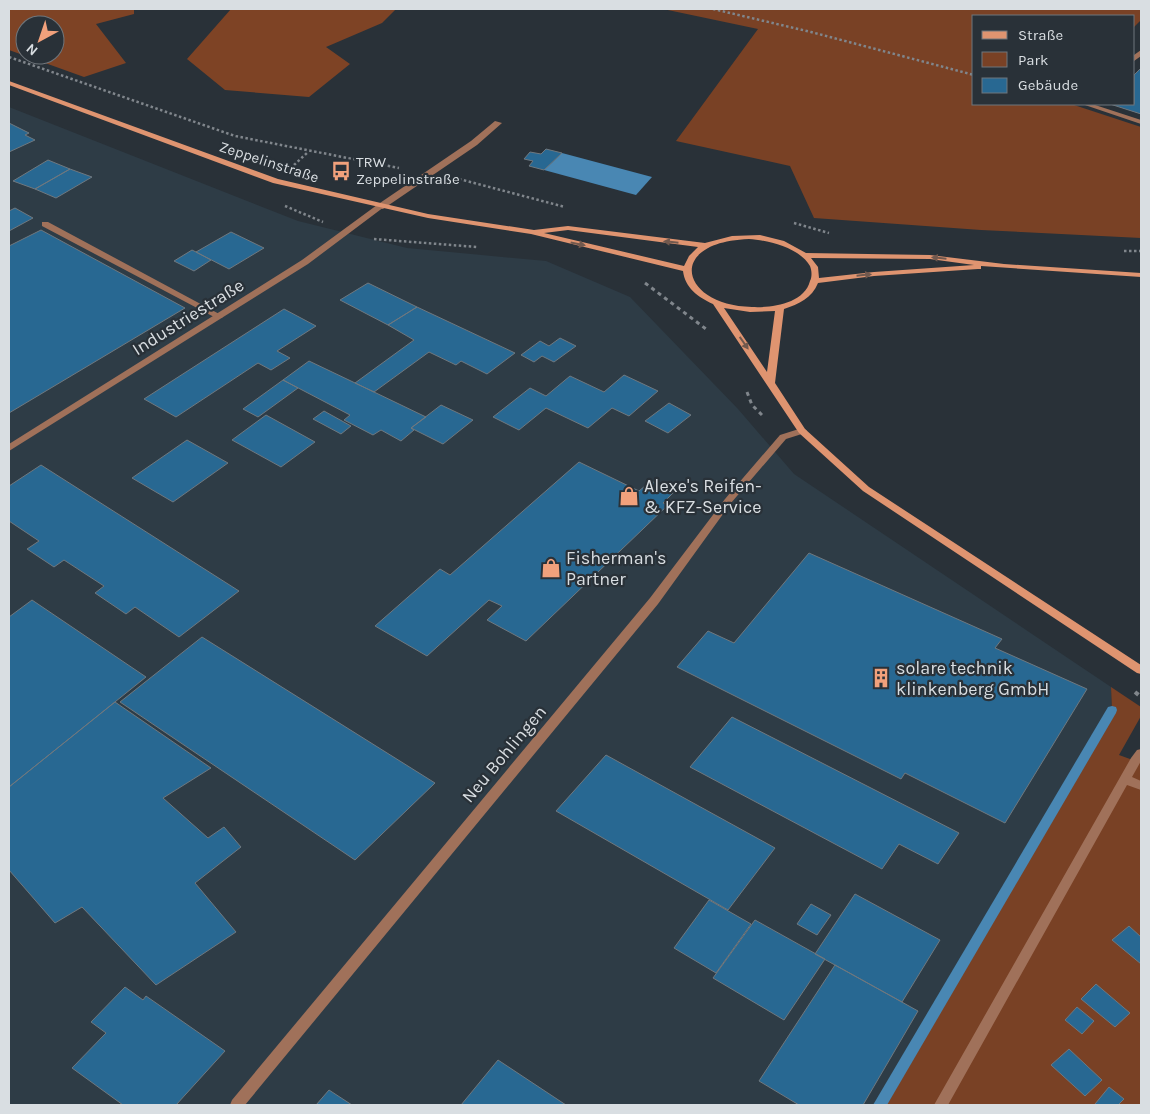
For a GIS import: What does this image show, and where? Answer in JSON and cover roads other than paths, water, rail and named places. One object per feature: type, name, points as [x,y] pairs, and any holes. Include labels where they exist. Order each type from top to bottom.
[{"type":"main road","name":"Zeppelinstraße","points":[[9,83],[276,181],[380,207],[530,232],[686,269]]},
{"type":"main road","name":"Zeppelinstraße","points":[[530,232],[568,228],[704,245]]},
{"type":"main road","points":[[743,237],[768,239],[787,244],[804,255],[814,267],[816,281],[809,293],[795,302],[780,308],[756,310],[732,308],[717,303],[695,290],[688,279],[686,269],[689,259],[704,245],[719,240],[743,237]]},
{"type":"main road","points":[[804,255],[930,258],[1004,266],[1141,275]]},
{"type":"main road","points":[[816,281],[874,274],[1004,266]]},
{"type":"main road","points":[[717,303],[802,431],[866,490],[1141,670]]},
{"type":"main road","points":[[770,384],[780,308]]},
{"type":"street","points":[[1089,105],[1141,122]]},
{"type":"street","name":"Industriestraße","points":[[9,448],[305,262],[380,207],[474,143],[498,122]]},
{"type":"street","points":[[45,224],[220,316]]},
{"type":"street","name":"Neu Bohlingen","points":[[237,1105],[654,600],[728,501],[783,437],[802,431]]},
{"type":"street","points":[[941,1105],[1141,752]]},
{"type":"street","points":[[1126,778],[1141,786]]},
{"type":"water","points":[[562,153],[652,177],[636,195],[544,170]]},
{"type":"waterway","points":[[880,1105],[1112,710]]},
{"type":"place","name":"TRW Zeppelinstraße","points":[[341,171]]},
{"type":"place","name":"Alexe's Reifen- & KFZ-Service","points":[[629,496]]},
{"type":"place","name":"Fisherman's Partner","points":[[551,568]]},
{"type":"place","name":"solare technik klinkenberg GmbH","points":[[881,678]]}]
